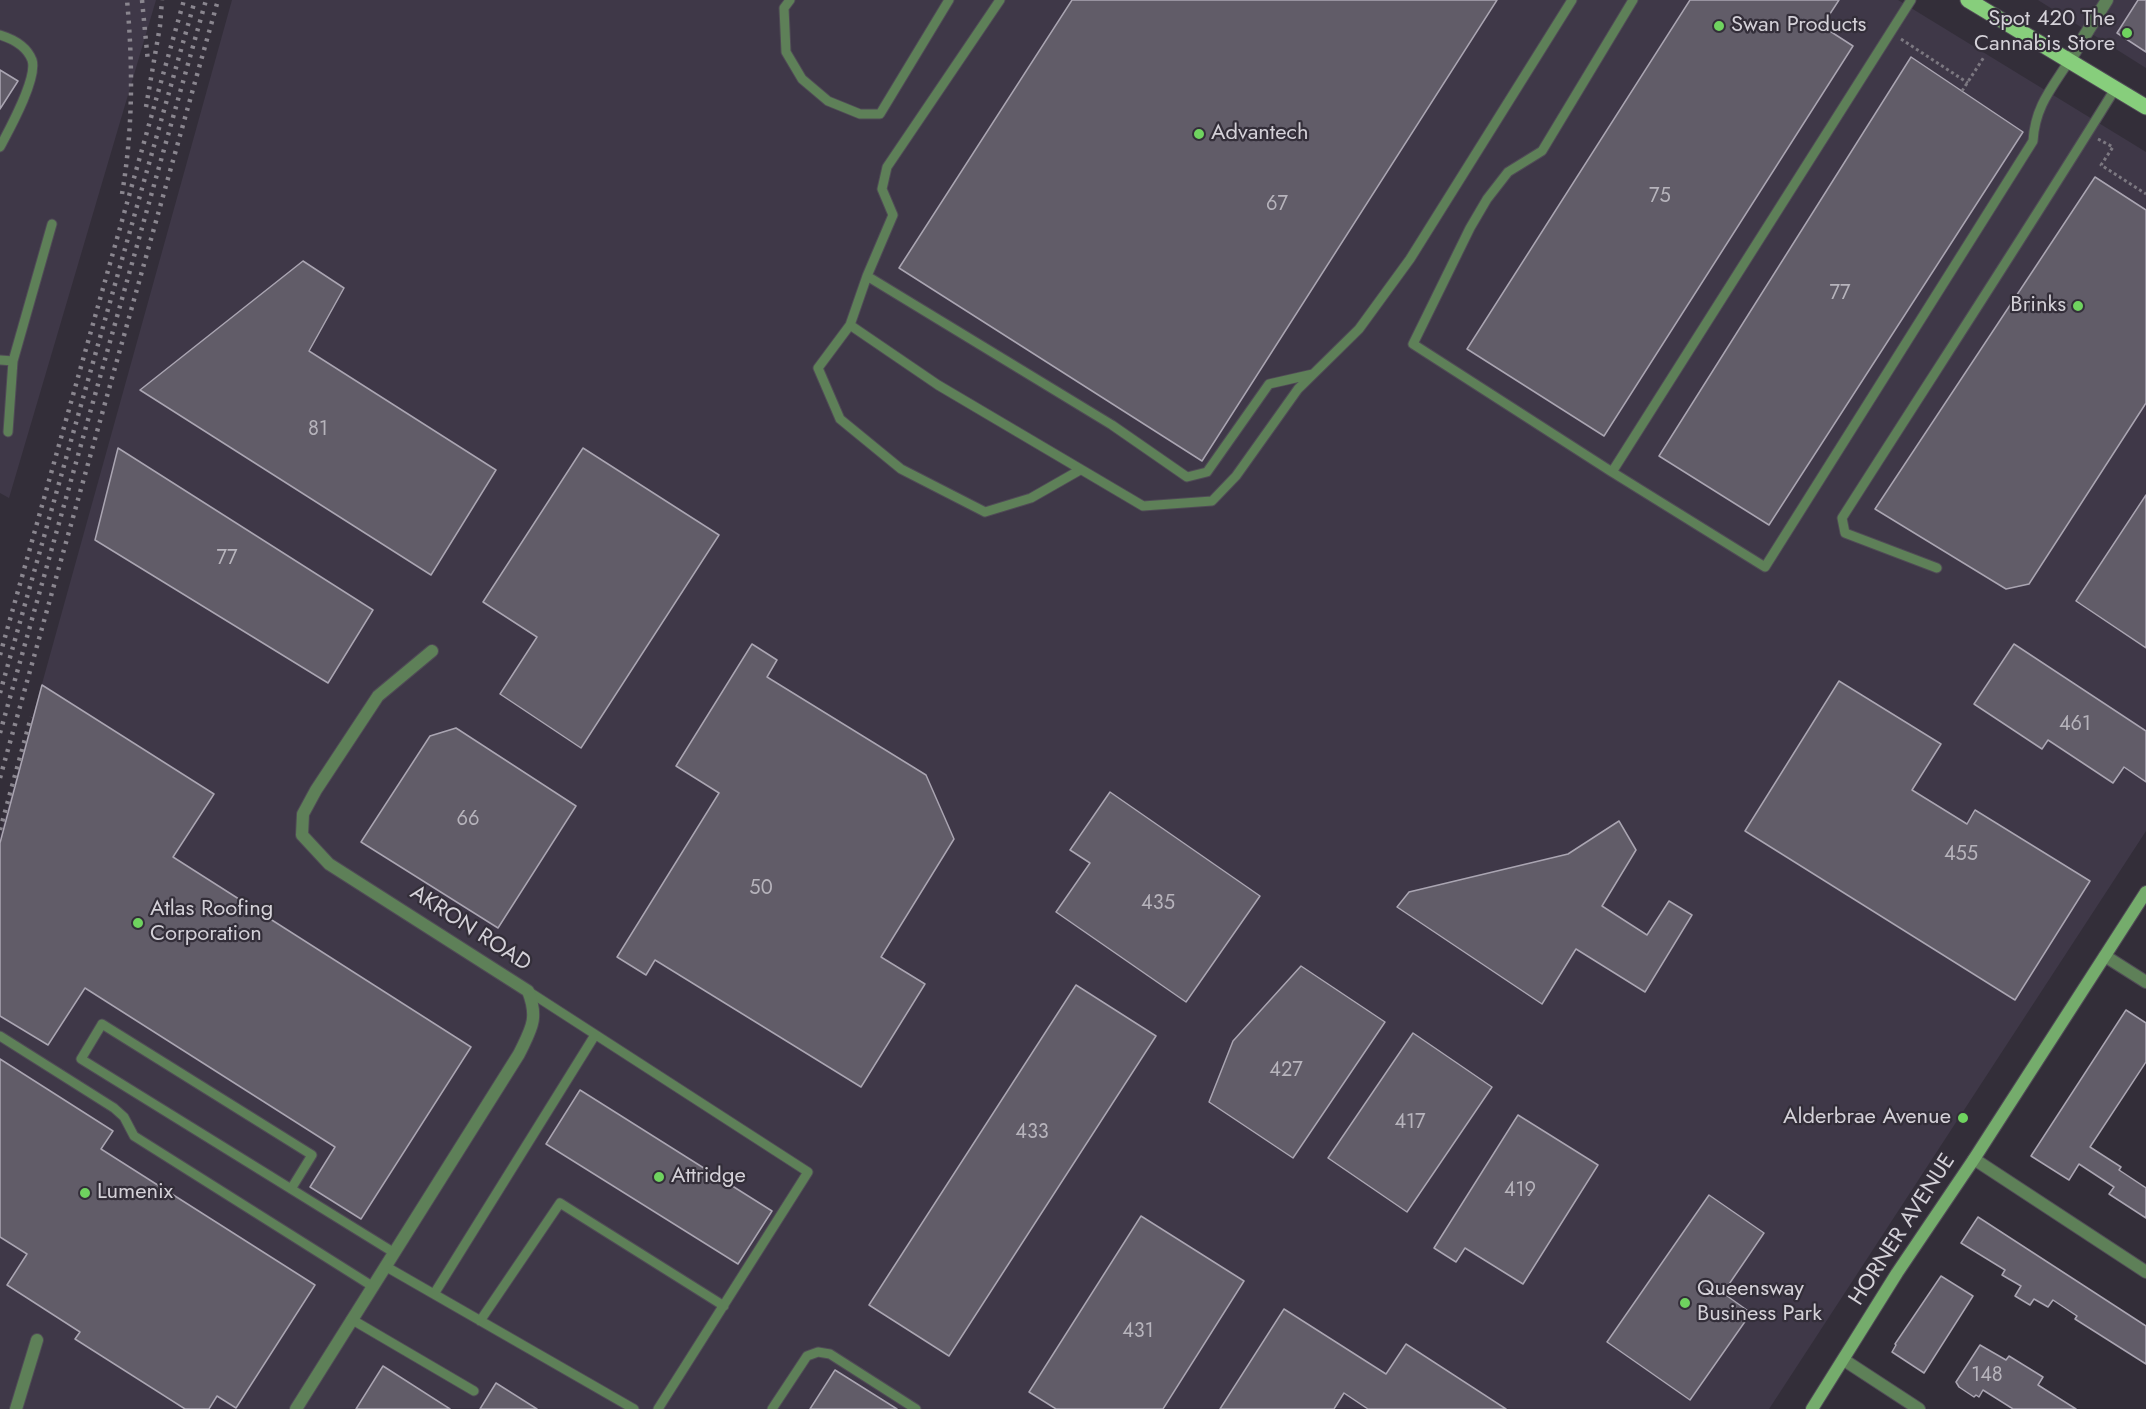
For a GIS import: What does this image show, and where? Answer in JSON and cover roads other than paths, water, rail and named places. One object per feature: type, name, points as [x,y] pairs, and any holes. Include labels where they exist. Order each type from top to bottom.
[{"type":"main road","points":[[1968,0],[2146,107]]},
{"type":"main road","name":"HORNER AVENUE","points":[[1812,1409],[1897,1274],[2146,892]]},
{"type":"street","points":[[2069,61],[2108,0]]},
{"type":"street","name":"AKRON ROAD","points":[[296,1409],[519,1054],[534,1023],[534,1006],[528,991],[329,864],[302,835],[303,814],[316,790],[378,696],[432,651]]},
{"type":"street","points":[[2105,956],[2146,982]]},
{"type":"street","points":[[1974,1159],[2146,1272]]},
{"type":"street","points":[[16,1409],[37,1340]]},
{"type":"street","points":[[1844,1360],[1919,1409]]},
{"type":"lane","points":[[790,0],[784,8],[786,52],[802,79],[828,101],[860,114],[880,114],[948,0]]},
{"type":"lane","points":[[1000,0],[887,167],[882,189],[892,215],[850,325],[818,368],[840,419],[901,469],[985,512],[1031,498],[1080,470]]},
{"type":"lane","points":[[850,325],[938,385],[1143,506],[1212,501],[1236,476],[1298,389],[1359,329],[1410,259],[1572,0]]},
{"type":"lane","points":[[1633,0],[1542,151],[1508,172],[1487,199],[1470,228],[1413,344],[1765,567],[2033,141],[2041,103],[2069,61]]},
{"type":"lane","points":[[1612,472],[1911,0]]},
{"type":"lane","points":[[0,35],[21,45],[28,53],[33,68],[31,79],[14,121],[0,147]]},
{"type":"lane","points":[[1937,568],[1845,533],[1842,518],[2115,89]]},
{"type":"lane","points":[[8,432],[13,361],[52,224]]},
{"type":"lane","points":[[867,276],[1112,425],[1187,477],[1207,472],[1269,384],[1313,374]]},
{"type":"lane","points":[[0,360],[13,361]]},
{"type":"lane","points":[[528,991],[808,1172],[658,1409]]},
{"type":"lane","points":[[291,1189],[312,1155],[102,1024],[81,1059],[291,1189],[393,1252]]},
{"type":"lane","points":[[434,1294],[595,1035]]},
{"type":"lane","points":[[0,1036],[114,1108],[124,1117],[134,1136],[372,1286]]},
{"type":"lane","points":[[480,1321],[560,1203],[724,1306]]},
{"type":"lane","points":[[385,1266],[634,1409]]},
{"type":"lane","points":[[351,1319],[474,1391]]},
{"type":"lane","points":[[772,1409],[807,1356],[818,1352],[830,1354],[916,1409]]},
{"type":"railway","points":[[122,194],[131,97],[127,0]]},
{"type":"railway","points":[[142,0],[148,62]]},
{"type":"railway","points":[[146,107],[160,26],[162,0]]},
{"type":"railway","points":[[0,655],[184,0]]},
{"type":"railway","points":[[0,693],[195,0]]},
{"type":"railway","points":[[0,733],[206,0]]},
{"type":"railway","points":[[0,778],[218,0]]},
{"type":"railway","points":[[0,830],[31,717]]},
{"type":"place","name":"Swan Products","points":[[1719,26]]},
{"type":"place","name":"Spot 420 The Cannabis Store","points":[[2127,33]]},
{"type":"place","name":"Advantech","points":[[1199,134]]},
{"type":"place","name":"Brinks","points":[[2078,306]]},
{"type":"place","name":"Atlas Roofing Corporation","points":[[138,923]]},
{"type":"place","name":"Alderbrae Avenue","points":[[1963,1118]]},
{"type":"place","name":"Attridge","points":[[659,1177]]},
{"type":"place","name":"Lumenix","points":[[85,1193]]},
{"type":"place","name":"Queensway Business Park","points":[[1685,1303]]}]
